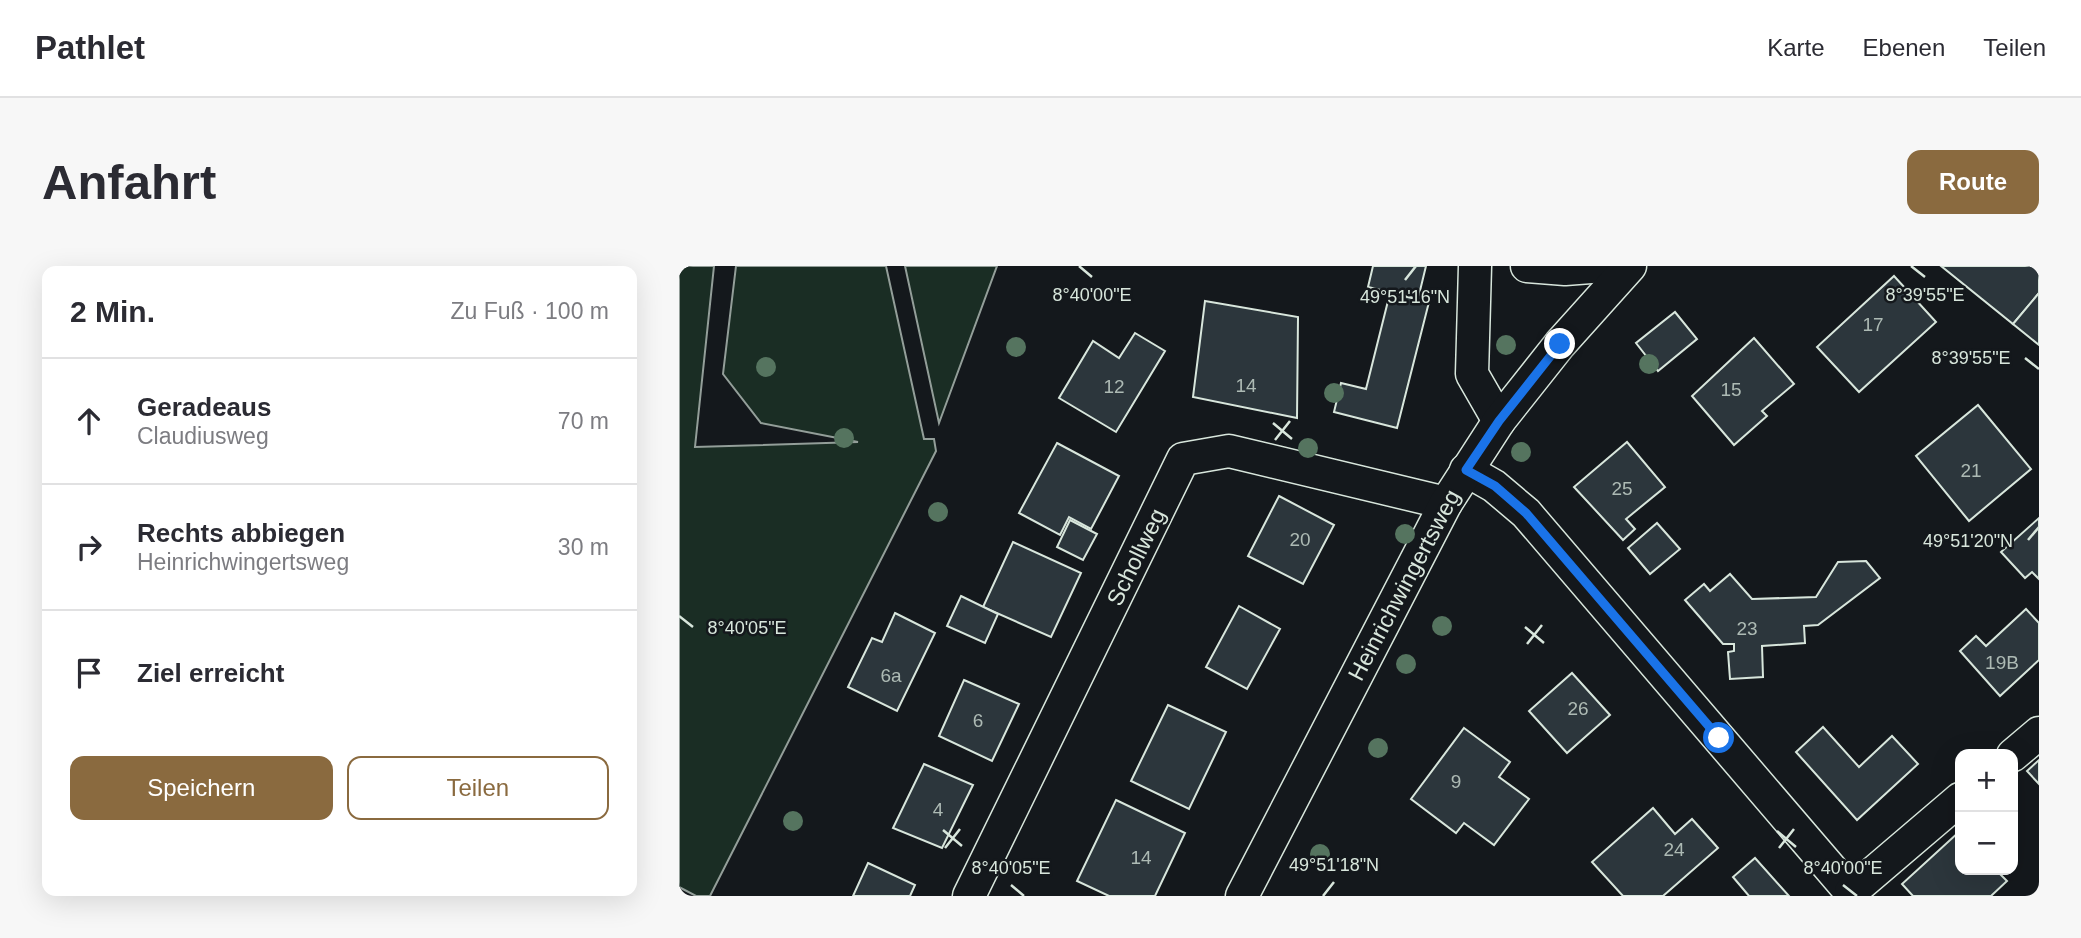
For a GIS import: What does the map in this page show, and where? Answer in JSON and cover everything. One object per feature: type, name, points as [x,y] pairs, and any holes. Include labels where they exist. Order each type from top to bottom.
[{"type":"street","points":[[1475,266],[1472,374],[1499,421]]},
{"type":"street","points":[[1527,266],[1565,269],[1604,266]]},
{"type":"street","name":"Heinrichwingertsweg","points":[[1242,896],[1446,503],[1466,470],[1499,421],[1560,344],[1630,266]]},
{"type":"street","name":"Schollweg","points":[[969,896],[1183,459],[1229,451],[1446,503]]},
{"type":"street","points":[[1466,470],[1495,486],[1526,513],[1852,894],[1955,803]]},
{"type":"street","points":[[2018,751],[2039,733]]},
{"type":"green space","points":[[679,266],[714,266],[695,447],[858,442],[761,423],[723,374],[736,266],[886,266],[924,439],[934,439],[936,451],[710,896],[696,896],[679,887]]},
{"type":"green space","points":[[905,266],[997,266],[939,423]]},
{"type":"building","points":[[1373,266],[1426,266],[1418,299],[1368,287]]},
{"type":"building","points":[[1941,266],[2039,266],[2039,293],[2013,324]]},
{"type":"building","points":[[1894,276],[1936,322],[1859,392],[1817,347]]},
{"type":"building","points":[[1390,293],[1429,302],[1397,428],[1334,412],[1341,383],[1366,389]]},
{"type":"building","points":[[2039,293],[2039,345],[2013,324]]},
{"type":"building","points":[[1205,301],[1298,317],[1297,418],[1193,397]]},
{"type":"building","points":[[1675,312],[1697,339],[1658,371],[1636,343]]},
{"type":"building","points":[[1135,333],[1165,351],[1116,432],[1059,398],[1093,341],[1119,358]]},
{"type":"building","points":[[1754,338],[1794,384],[1762,411],[1767,416],[1734,445],[1692,396]]},
{"type":"building","points":[[1978,405],[2031,469],[1969,521],[1916,456]]},
{"type":"building","points":[[1627,442],[1665,487],[1626,519],[1635,529],[1623,540],[1574,487]]},
{"type":"building","points":[[1057,443],[1119,476],[1091,529],[1069,517],[1060,535],[1019,513]]},
{"type":"building","points":[[1279,496],[1334,525],[1303,584],[1248,556]]},
{"type":"building","points":[[2039,518],[2039,579],[2032,572],[2025,578],[2001,552]]},
{"type":"building","points":[[1070,520],[1097,534],[1083,560],[1057,547]]},
{"type":"building","points":[[1657,523],[1680,549],[1650,574],[1628,548]]},
{"type":"building","points":[[1013,542],[1081,573],[1051,637],[983,607]]},
{"type":"building","points":[[1866,561],[1880,578],[1818,625],[1804,626],[1805,643],[1762,646],[1763,677],[1730,679],[1728,652],[1734,651],[1734,644],[1723,644],[1685,600],[1704,584],[1710,591],[1730,574],[1752,599],[1816,597],[1838,562]]},
{"type":"building","points":[[961,596],[998,614],[985,643],[947,626]]},
{"type":"building","points":[[1239,606],[1280,629],[1247,689],[1206,667]]},
{"type":"building","points":[[2026,609],[2039,623],[2039,660],[2000,696],[1960,651],[1976,636],[1986,646]]},
{"type":"building","points":[[895,613],[935,633],[897,711],[848,687],[872,638],[882,642]]},
{"type":"building","points":[[1572,673],[1610,715],[1567,753],[1529,711]]},
{"type":"building","points":[[964,680],[1019,704],[992,761],[939,736]]},
{"type":"building","points":[[1168,705],[1226,732],[1189,809],[1131,781]]},
{"type":"building","points":[[1823,727],[1859,767],[1892,736],[1918,764],[1857,820],[1796,752]]},
{"type":"building","points":[[1464,728],[1510,762],[1499,777],[1529,799],[1494,845],[1464,823],[1456,833],[1411,799]]},
{"type":"building","points":[[2039,760],[2039,784],[2027,771]]},
{"type":"building","points":[[924,764],[973,785],[942,848],[893,828]]},
{"type":"building","points":[[1116,800],[1185,833],[1155,896],[1109,896],[1077,881]]},
{"type":"building","points":[[1653,808],[1675,834],[1692,819],[1718,848],[1663,896],[1623,896],[1592,862]]},
{"type":"building","points":[[1955,836],[1955,875],[2001,875],[2007,881],[1991,896],[1913,896],[1902,884]]},
{"type":"building","points":[[1755,858],[1789,896],[1749,896],[1733,877]]},
{"type":"building","points":[[868,863],[915,885],[910,896],[853,896]]},
{"type":"route","points":[[1560,344],[1499,421],[1466,470],[1495,486],[1526,513],[1719,738]]}]
